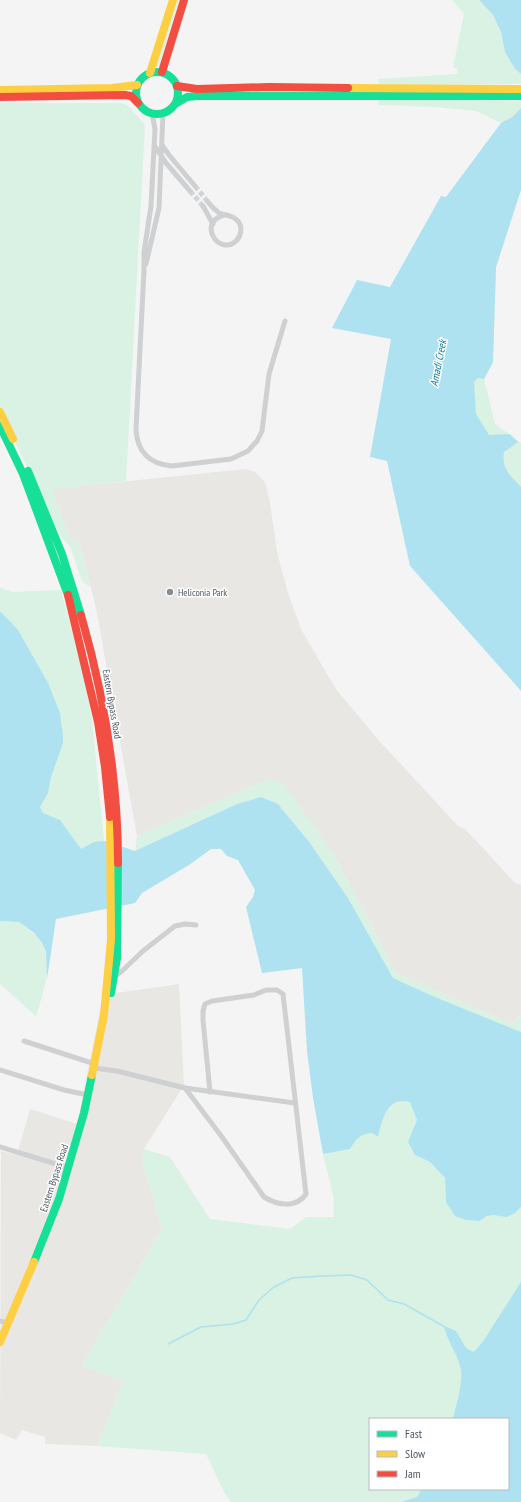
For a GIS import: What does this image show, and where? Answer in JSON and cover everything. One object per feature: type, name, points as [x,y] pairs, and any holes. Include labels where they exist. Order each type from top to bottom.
[{"type":"main road","points":[[150,73],[173,0]]},
{"type":"main road","points":[[162,72],[184,0]]},
{"type":"main road","points":[[138,103],[136,94],[137,85],[142,77],[150,73],[162,72],[173,79],[177,86],[178,94],[175,104]]},
{"type":"main road","points":[[0,90],[100,89],[137,85]]},
{"type":"main road","points":[[177,86],[197,89],[269,87],[521,89]]},
{"type":"main road","points":[[0,97],[125,95],[131,96],[143,109],[152,113],[163,113],[170,110],[175,104],[187,97],[197,96],[521,96]]},
{"type":"main road","name":"Eastern Bypass Road","points":[[0,412],[46,512],[62,552],[80,605],[106,719],[114,813],[115,939],[114,977],[112,990],[104,1015]]},
{"type":"main road","name":"Eastern Bypass Road","points":[[0,426],[23,474],[39,514],[71,608],[98,722],[114,813]]},
{"type":"main road","name":"Eastern Bypass Road","points":[[0,1342],[4,1322],[38,1252],[59,1199],[69,1168],[95,1066],[115,939]]},
{"type":"street","points":[[152,113],[155,129],[151,206],[144,260],[136,438],[144,453],[157,463],[172,466],[231,459],[244,454],[252,447],[262,431],[269,374],[285,321]]},
{"type":"street","points":[[144,270],[159,208],[163,113]]},
{"type":"street","points":[[161,143],[195,186]]},
{"type":"street","points":[[154,145],[161,156],[190,191]]},
{"type":"street","points":[[203,206],[213,224],[212,234],[217,242],[227,244],[236,241],[240,233],[240,224],[234,217],[218,212],[208,202]]},
{"type":"street","points":[[213,224],[220,216],[224,215]]},
{"type":"street","points":[[114,977],[143,951],[175,926],[185,924],[196,925]]},
{"type":"street","points":[[185,1088],[222,1137],[264,1197],[272,1202],[282,1204],[295,1203],[302,1200],[306,1194],[283,994],[277,990],[266,990],[254,995],[212,1001],[205,1004],[203,1020],[210,1092]]},
{"type":"street","points":[[24,1041],[95,1066],[185,1088],[296,1103]]},
{"type":"street","points":[[0,1070],[64,1090],[88,1095]]},
{"type":"street","points":[[0,1146],[69,1168]]},
{"type":"shaded area","points":[[246,469],[255,472],[265,482],[270,502],[277,552],[288,593],[301,629],[336,689],[374,735],[457,825],[466,830],[515,883],[521,885],[521,1015],[512,1024],[396,973],[333,853],[269,779],[137,836],[96,608],[79,543],[70,539],[51,489]]},
{"type":"shaded area","points":[[179,984],[184,1085],[144,1149],[142,1160],[162,1229],[82,1366],[124,1381],[97,1446],[45,1444],[45,1437],[22,1430],[16,1440],[0,1433],[1,1151],[17,1155],[30,1109],[77,1124],[103,995]]},
{"type":"green space","points":[[177,0],[179,0],[161,60],[161,67],[155,66]]},
{"type":"green space","points":[[452,0],[479,0],[493,15],[501,32],[505,52],[515,69],[521,74],[521,84],[379,85],[378,79],[458,74],[457,68],[453,67],[464,14]]},
{"type":"green space","points":[[379,99],[521,101],[521,108],[512,117],[501,123],[476,111],[436,107],[378,105]]},
{"type":"green space","points":[[0,103],[121,103],[129,106],[145,125],[126,481],[52,489],[70,539],[79,543],[90,587],[82,581],[70,546],[61,537],[0,411]]},
{"type":"green space","points":[[512,216],[496,267],[493,362],[484,379],[495,424],[521,443],[521,497],[469,431],[464,359]]},
{"type":"green space","points":[[0,587],[11,592],[61,590],[84,677],[92,719],[104,841],[135,851],[137,836],[269,779],[285,785],[333,853],[396,973],[512,1024],[521,1015],[521,1032],[393,978],[348,898],[310,843],[278,804],[261,797],[237,804],[143,849],[99,862],[44,837],[0,622]]},
{"type":"green space","points":[[0,921],[19,922],[38,939],[44,948],[47,959],[46,981],[36,1016],[0,984]]},
{"type":"green space","points":[[404,1101],[411,1102],[417,1120],[415,1155],[430,1162],[445,1178],[446,1202],[466,1220],[479,1221],[487,1216],[515,1213],[521,1207],[521,1339],[477,1418],[369,1418],[369,1490],[436,1490],[430,1502],[231,1502],[225,1494],[206,1454],[97,1446],[124,1381],[82,1366],[162,1229],[142,1160],[144,1149],[170,1157],[210,1219],[290,1229],[306,1217],[334,1217],[334,1199],[323,1154],[350,1149],[356,1140],[364,1135],[372,1133],[378,1137],[385,1114],[388,1109],[397,1103]]},
{"type":"water","points":[[479,0],[521,0],[521,74],[515,69],[505,52],[501,32],[493,15]]},
{"type":"water","name":"Amadi Creek","points":[[521,108],[521,190],[496,267],[493,362],[484,379],[478,378],[474,382],[476,414],[489,435],[510,434],[518,442],[504,452],[503,458],[505,468],[510,476],[521,487],[521,691],[410,566],[387,461],[370,457],[391,339],[332,328],[357,280],[390,287],[441,196],[446,197],[501,123],[512,117]]},
{"type":"water","points":[[0,611],[18,630],[48,683],[60,713],[63,743],[51,777],[48,793],[40,807],[43,813],[60,820],[81,849],[94,842],[104,841],[135,851],[237,804],[261,797],[278,804],[310,843],[348,898],[393,978],[521,1032],[521,1207],[515,1213],[507,1217],[494,1215],[487,1216],[479,1221],[466,1220],[455,1216],[446,1202],[445,1178],[430,1162],[415,1155],[408,1142],[417,1120],[410,1102],[402,1101],[391,1106],[384,1117],[378,1137],[372,1133],[364,1135],[356,1140],[350,1149],[323,1154],[313,1098],[307,1051],[302,968],[262,973],[246,907],[253,897],[255,890],[238,860],[227,856],[221,849],[211,849],[189,865],[142,893],[135,903],[56,919],[47,979],[46,952],[42,943],[34,933],[19,922],[0,921]]},
{"type":"water","points":[[521,1282],[521,1502],[401,1502],[417,1497],[421,1490],[509,1490],[509,1418],[453,1418],[460,1388],[461,1370],[458,1358],[444,1326],[456,1331],[466,1348],[474,1352],[484,1340]]},
{"type":"waterway","points":[[168,1344],[201,1327],[233,1324],[246,1320],[259,1300],[274,1287],[292,1278],[322,1276],[351,1275],[367,1280],[388,1300],[404,1304],[445,1327]]},
{"type":"tunnel","points":[[195,186],[208,202]]},
{"type":"tunnel","points":[[190,191],[203,206]]},
{"type":"traffic: fast","points":[[153,72],[161,72],[169,75],[175,81],[178,93],[175,105],[169,111],[161,114],[153,114],[145,111],[139,105],[136,97],[136,89],[139,81],[145,75],[153,72]]},
{"type":"traffic: fast","points":[[175,104],[187,97],[197,96],[521,96]]},
{"type":"traffic: fast","points":[[0,426],[23,474],[68,595]]},
{"type":"traffic: fast","points":[[28,471],[62,554],[81,615]]},
{"type":"traffic: fast","points":[[111,993],[117,958],[118,863]]},
{"type":"traffic: fast","points":[[34,1262],[59,1199],[84,1113],[92,1075]]},
{"type":"traffic: slow","points":[[150,73],[173,0]]},
{"type":"traffic: slow","points":[[0,90],[112,88],[137,85]]},
{"type":"traffic: slow","points":[[348,88],[521,89]]},
{"type":"traffic: slow","points":[[0,412],[13,439]]},
{"type":"traffic: slow","points":[[92,1075],[104,1015],[111,939],[110,817]]},
{"type":"traffic: slow","points":[[0,1342],[34,1262]]},
{"type":"traffic: jam","points":[[162,72],[184,0]]},
{"type":"traffic: jam","points":[[177,86],[197,89],[269,87],[348,88]]},
{"type":"traffic: jam","points":[[0,97],[125,95],[131,96],[138,103]]},
{"type":"traffic: jam","points":[[68,595],[98,722],[105,767],[110,817]]},
{"type":"traffic: jam","points":[[81,615],[103,706],[108,738],[115,800],[118,863]]},
{"type":"place","name":"Heliconia Park","points":[[170,592]]}]
